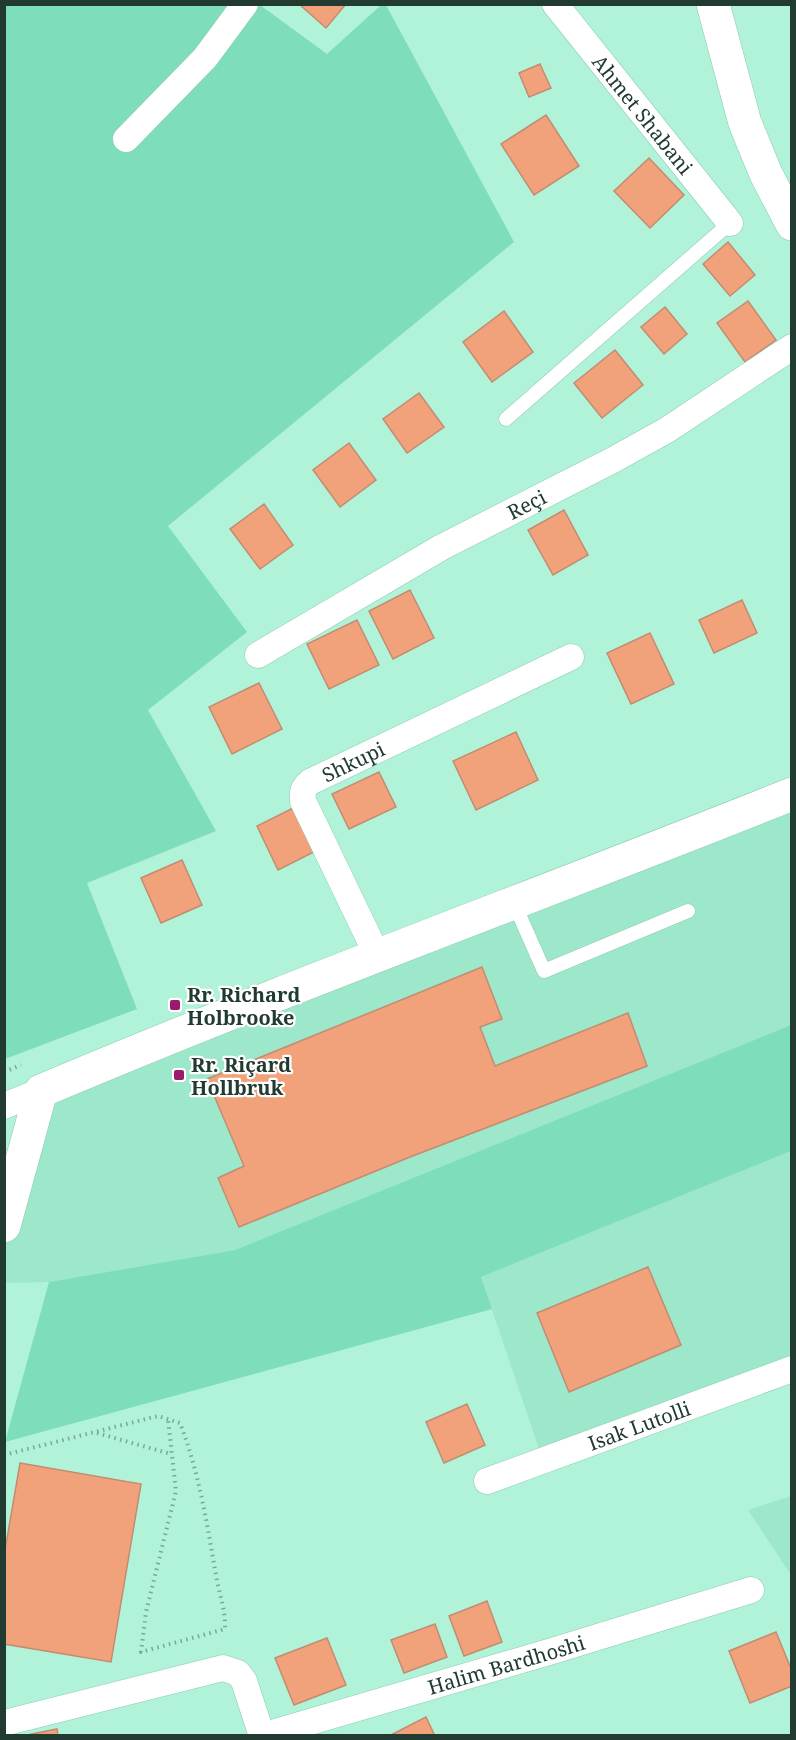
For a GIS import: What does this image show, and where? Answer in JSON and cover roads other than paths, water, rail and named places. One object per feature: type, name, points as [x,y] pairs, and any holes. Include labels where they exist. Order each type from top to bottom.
[{"type":"street","points":[[126,139],[205,58],[245,4]]},
{"type":"street","name":"Ahmet Shabani","points":[[555,4],[730,223]]},
{"type":"street","points":[[713,4],[745,123],[766,174],[792,225]]},
{"type":"street","name":"Reçi","points":[[258,656],[442,547],[613,460],[666,430],[792,347]]},
{"type":"street","name":"Shkupi","points":[[377,955],[303,801],[304,787],[310,782],[571,657]]},
{"type":"street","points":[[4,1106],[377,955],[792,794]]},
{"type":"street","points":[[4,1226],[41,1091]]},
{"type":"street","name":"Isak Lutolli","points":[[487,1481],[792,1369]]},
{"type":"street","name":"Halim Bardhoshi","points":[[4,1723],[223,1668],[238,1673],[244,1681],[262,1736],[751,1590]]},
{"type":"lane","points":[[507,419],[730,223]]},
{"type":"lane","points":[[514,903],[544,971],[688,911]]},
{"type":"place","name":"Rr. Richard Holbrooke","points":[[175,1005]]},
{"type":"place","name":"Rr. Riçard Hollbruk","points":[[179,1075]]}]
